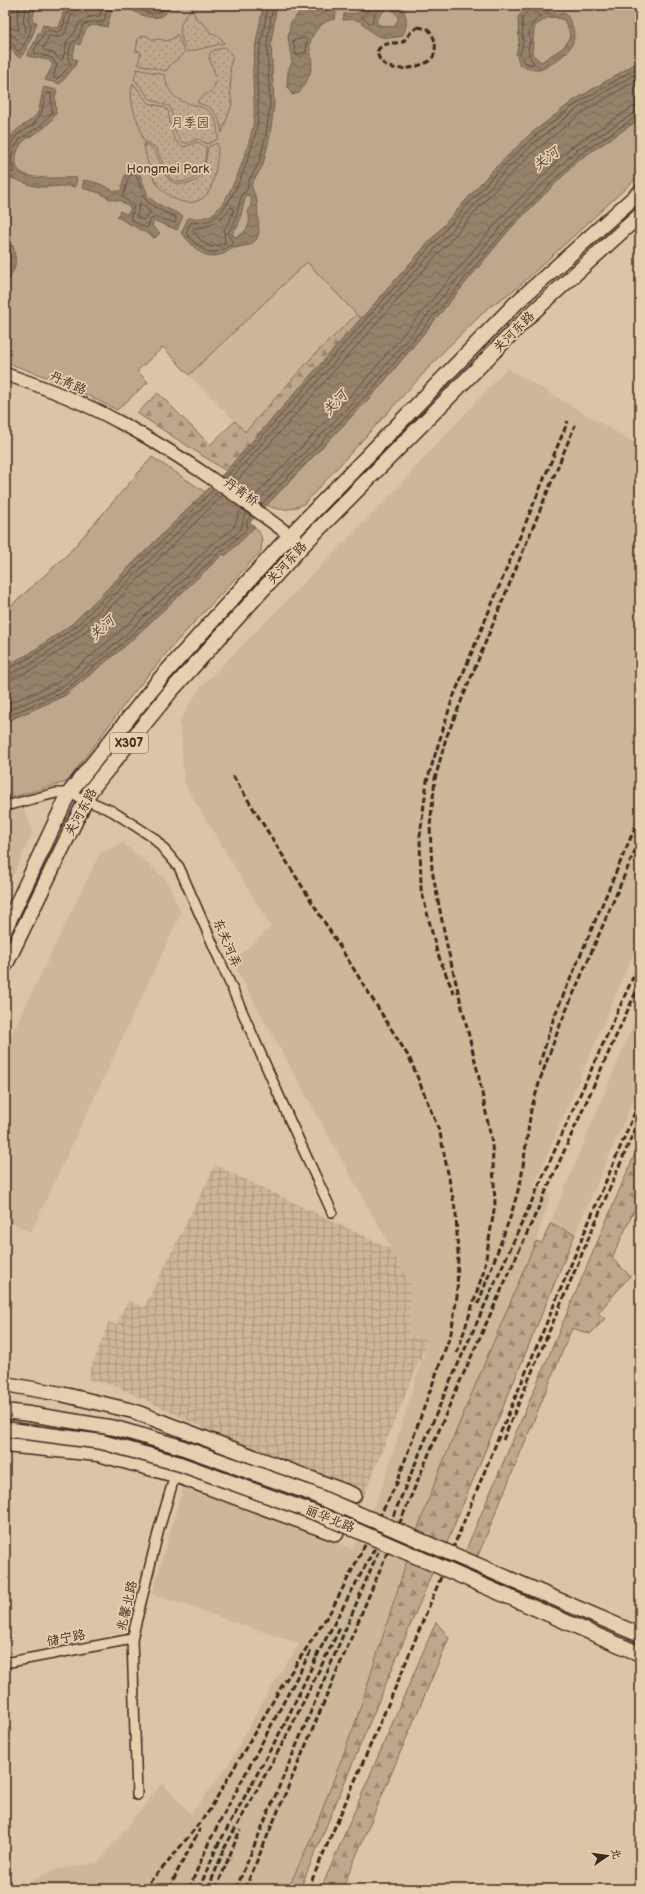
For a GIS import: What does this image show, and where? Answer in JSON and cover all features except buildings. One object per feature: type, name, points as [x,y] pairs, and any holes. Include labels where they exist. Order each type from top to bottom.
[{"type":"main road","name":"关河东路","points":[[5,929],[69,793],[159,680],[288,538],[516,303],[640,192]]},
{"type":"main road","name":"关河东路","points":[[5,966],[90,791],[171,691],[300,548],[529,316],[640,215]]},
{"type":"main road","points":[[5,1384],[61,1394],[133,1411],[354,1495]]},
{"type":"main road","name":"丽华北路","points":[[5,1411],[115,1428],[178,1446],[310,1493],[640,1635]]},
{"type":"main road","name":"丽华北路","points":[[5,1429],[102,1442],[180,1464],[320,1515],[640,1654]]},
{"type":"main road","points":[[5,1445],[98,1454],[174,1475],[336,1534]]},
{"type":"street","name":"丹青路","points":[[5,374],[50,389],[119,422],[181,459],[206,480]]},
{"type":"street","name":"丹青桥","points":[[206,480],[288,538]]},
{"type":"street","points":[[288,538],[300,548]]},
{"type":"street","name":"东关河弄","points":[[5,806],[56,793],[69,793],[112,811],[154,838],[179,867],[291,1123],[332,1212]]},
{"type":"street","name":"兆馨北路","points":[[137,1795],[132,1639],[174,1475]]},
{"type":"street","name":"储宁路","points":[[5,1663],[132,1639]]},
{"type":"shaded area","points":[[307,262],[357,314],[313,356],[245,432],[189,375]]},
{"type":"shaded area","points":[[507,368],[640,446],[640,938],[534,1186],[551,1194],[536,1241],[440,1469],[403,1570],[356,1721],[313,1834],[288,1889],[17,1889],[53,1870],[98,1863],[162,1783],[191,1814],[229,1764],[264,1699],[299,1644],[152,1594],[184,1484],[279,1516],[352,1549],[381,1491],[428,1340],[408,1336],[411,1284],[232,962],[271,927],[184,783],[180,720],[200,688],[384,502]]},
{"type":"shaded area","points":[[23,807],[33,832],[5,893],[5,812]]},
{"type":"shaded area","points":[[123,843],[166,879],[181,913],[31,1232],[5,1220],[5,1048],[100,853]]},
{"type":"shaded area","points":[[640,1008],[640,1085],[575,1234],[550,1224]]},
{"type":"shaded area","points":[[215,1165],[391,1249],[411,1284],[408,1336],[428,1340],[361,1502],[116,1386],[87,1379],[109,1321],[116,1325],[128,1300],[144,1308]]},
{"type":"green space","name":"Hongmei Park","points":[[5,5],[640,5],[640,61],[573,101],[491,172],[361,319],[307,262],[189,375],[163,347],[137,371],[148,382],[117,410],[65,384],[5,362]]},
{"type":"green space","points":[[192,9],[196,18],[205,25],[211,33],[221,38],[224,43],[188,52],[182,40],[180,29],[183,20]]},
{"type":"green space","points":[[620,17],[640,25],[640,61],[573,101],[528,136],[491,172],[226,471],[137,413],[158,393],[210,445],[235,421],[245,432],[313,356],[357,314],[307,262],[288,280],[274,265],[275,261],[290,250],[309,244],[339,269],[363,294],[394,264],[374,243],[408,211],[419,222],[440,201],[431,191],[440,183],[449,192],[470,171],[461,161],[468,155],[477,164],[491,151],[482,142],[491,132],[500,142],[514,129],[505,119],[515,110],[524,119],[537,106],[529,96],[534,84],[555,82],[566,79],[585,69],[596,54],[599,44],[599,22]]},
{"type":"green space","points":[[177,34],[185,53],[171,64],[166,71],[138,64],[141,52],[136,51],[138,38],[145,35],[153,40],[159,39],[167,41],[174,38]]},
{"type":"green space","name":"月季园","points":[[225,47],[233,56],[230,66],[230,91],[232,104],[222,133],[218,117],[212,110],[198,103],[198,101],[201,97],[212,90],[216,82],[216,77],[209,55],[212,51]]},
{"type":"green space","name":"月季园","points":[[137,69],[165,75],[172,94],[179,99],[208,110],[213,115],[215,120],[218,139],[207,144],[198,139],[187,143],[181,142],[174,129],[171,109],[168,106],[150,99],[134,79]]},
{"type":"green space","name":"月季园","points":[[133,83],[148,103],[164,107],[168,110],[173,136],[179,144],[184,147],[197,142],[206,147],[204,163],[201,170],[192,179],[178,181],[170,179],[156,148],[143,140],[132,106],[131,99]]},
{"type":"green space","points":[[640,119],[640,175],[517,288],[488,308],[443,352],[304,504],[295,508],[286,509],[276,509],[267,505],[377,390],[509,230],[580,159]]},
{"type":"green space","name":"月季园","points":[[144,143],[156,154],[166,176],[171,181],[179,184],[190,183],[199,178],[204,169],[208,147],[217,143],[218,152],[216,168],[212,185],[207,194],[195,202],[188,203],[174,199],[168,195],[157,184],[152,175]]},
{"type":"green space","points":[[152,457],[205,492],[72,624],[29,654],[5,666],[5,611],[67,555]]},
{"type":"green space","points":[[255,527],[261,535],[261,551],[175,643],[130,697],[67,782],[5,799],[5,722],[64,696],[125,646],[223,554],[225,556]]},
{"type":"green space","points":[[640,1142],[640,1198],[612,1258],[630,1276],[598,1313],[605,1319],[590,1334],[572,1328],[477,1558],[465,1552]]},
{"type":"green space","points":[[550,1224],[575,1234],[446,1545],[416,1533],[440,1469],[536,1241],[542,1243]]},
{"type":"green space","points":[[407,1560],[433,1571],[300,1889],[288,1889],[313,1834],[356,1721]]},
{"type":"green space","points":[[436,1622],[449,1638],[342,1889],[321,1889]]},
{"type":"water","points":[[5,5],[36,5],[32,21],[37,22],[34,32],[20,58],[5,41]]},
{"type":"water","points":[[69,5],[113,5],[107,27],[95,25],[88,27],[80,45],[76,43],[72,58],[77,60],[75,66],[60,84],[45,80],[53,65],[49,60],[27,56],[43,25],[59,28],[65,6],[69,7]]},
{"type":"water","points":[[123,5],[171,5],[167,12],[162,16],[155,18],[142,15]]},
{"type":"water","points":[[263,5],[277,5],[271,43],[274,105],[270,135],[263,165],[251,185],[257,201],[259,233],[256,240],[250,245],[234,248],[223,254],[210,257],[198,251],[181,233],[188,218],[206,217],[218,209],[232,188],[238,174],[253,126],[254,60]],"holes":[[[246,195],[250,196],[251,202],[248,212],[249,224],[242,234],[235,237],[232,233],[238,226]]]},
{"type":"water","points":[[306,5],[325,5],[336,12],[335,19],[322,24],[313,35],[310,46],[312,66],[309,75],[306,83],[299,93],[292,95],[287,86],[288,71],[292,62],[288,37],[291,22]]},
{"type":"water","points":[[368,5],[388,5],[401,5],[406,17],[406,28],[402,36],[384,38],[376,35],[358,21],[343,20],[344,14],[358,13]],"holes":[[[388,5],[398,16],[398,20],[394,27],[379,25],[376,21]]]},
{"type":"water","points":[[526,5],[534,5],[543,11],[566,14],[573,29],[573,42],[566,53],[553,63],[539,70],[531,70],[520,65],[516,54],[519,43],[518,17],[525,9]],"holes":[[[554,17],[564,20],[570,36],[564,47],[541,62],[532,54],[534,29],[536,25],[547,18]]]},
{"type":"water","name":"关河","points":[[640,61],[640,119],[580,159],[509,230],[377,390],[250,522],[255,527],[225,556],[223,554],[125,646],[64,696],[5,722],[5,666],[29,654],[72,624],[226,471],[491,172],[528,136],[573,101]]},
{"type":"water","points":[[44,87],[57,90],[55,97],[56,114],[45,127],[22,144],[17,154],[17,167],[22,173],[39,178],[77,178],[75,187],[40,187],[5,177],[5,155],[8,142],[16,131],[33,118],[38,112]]},
{"type":"water","points":[[133,169],[139,172],[148,196],[156,203],[183,216],[177,230],[155,221],[152,226],[160,233],[155,238],[117,217],[120,211],[126,214],[131,208],[121,201],[110,199],[100,193],[82,188],[84,180],[98,183],[114,191],[121,191],[125,176]]},
{"type":"water","points":[[10,244],[13,246],[15,254],[15,264],[6,288],[5,248],[8,249]]},
{"type":"railway","points":[[418,27],[428,29],[433,36],[435,52],[431,60],[424,64],[400,69],[385,65],[380,60],[377,52],[379,48],[388,44],[403,42],[411,32],[418,27]]},
{"type":"railway","points":[[454,994],[437,952],[421,889],[420,836],[427,781],[452,700],[568,421]]},
{"type":"railway","points":[[457,1353],[484,1270],[495,1204],[492,1143],[478,1073],[447,946],[432,870],[430,826],[435,779],[446,738],[575,425]]},
{"type":"railway","points":[[233,776],[410,1059],[440,1133],[456,1214],[458,1255],[457,1296],[451,1333],[396,1485]]},
{"type":"railway","points":[[539,1066],[554,1017],[640,816]]},
{"type":"railway","points":[[478,1304],[511,1215],[521,1180],[531,1110],[541,1077],[560,1025],[640,839]]},
{"type":"railway","points":[[236,1889],[445,1393],[640,962]]},
{"type":"railway","points":[[245,1889],[453,1397],[640,983]]},
{"type":"railway","points":[[308,1889],[399,1679],[640,1100]]},
{"type":"railway","points":[[503,1440],[640,1117]]},
{"type":"railway","points":[[143,1889],[168,1862],[209,1811],[280,1689],[332,1609],[398,1481]]},
{"type":"railway","points":[[316,1657],[375,1548]]},
{"type":"railway","points":[[224,1849],[285,1739],[340,1628]]},
{"type":"railway","points":[[189,1889],[209,1842],[312,1649]]},
{"type":"railway","points":[[217,1847],[284,1725],[319,1652]]},
{"type":"railway","points":[[170,1889],[177,1872],[200,1829]]},
{"type":"railway","points":[[216,1889],[240,1830]]},
{"type":"railway","points":[[199,1889],[219,1842]]},
{"type":"railway","points":[[208,1889],[226,1845]]}]
